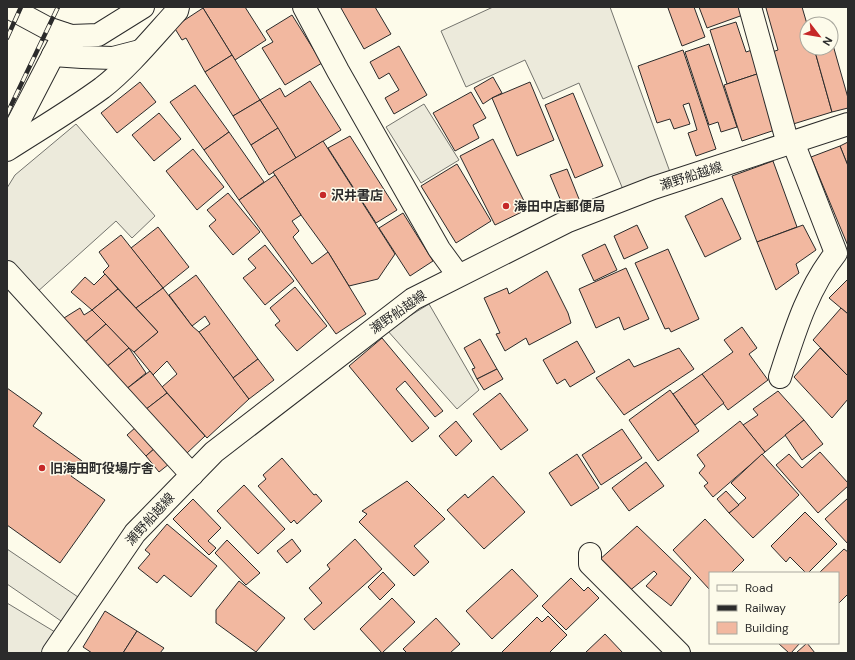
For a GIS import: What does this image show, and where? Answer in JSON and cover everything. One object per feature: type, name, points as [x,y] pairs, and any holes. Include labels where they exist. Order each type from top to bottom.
[{"type":"street","points":[[8,7],[47,28],[71,36],[98,35],[143,7]]},
{"type":"street","points":[[7,150],[103,87],[140,51],[177,11],[178,7]]},
{"type":"street","points":[[304,7],[342,78],[439,249],[458,275]]},
{"type":"street","points":[[750,7],[791,143],[836,253],[824,267],[800,315],[780,377]]},
{"type":"street","points":[[7,144],[64,34]]},
{"type":"street","points":[[53,54],[113,58],[140,51]]},
{"type":"street","name":"瀬野船越線","points":[[53,653],[135,533],[214,452],[413,299],[458,275],[568,221],[653,188],[848,124]]},
{"type":"street","points":[[7,272],[192,475]]},
{"type":"street","points":[[590,554],[590,564],[679,653]]},
{"type":"shaded area","points":[[493,7],[610,7],[670,172],[624,192],[579,83],[543,99],[525,60],[466,87],[441,31]]},
{"type":"shaded area","points":[[424,104],[459,160],[421,183],[386,127]]},
{"type":"shaded area","points":[[76,124],[155,216],[132,238],[116,221],[36,293],[7,261],[7,188],[15,175]]},
{"type":"shaded area","points":[[429,304],[479,390],[457,409],[387,330]]},
{"type":"shaded area","points":[[7,549],[81,599],[64,623],[7,584]]},
{"type":"shaded area","points":[[7,603],[60,635],[49,653],[7,653]]},
{"type":"building","points":[[245,7],[266,40],[235,60],[203,8]]},
{"type":"building","points":[[375,7],[391,34],[364,49],[341,8]]},
{"type":"building","points":[[694,7],[705,37],[682,46],[668,8]]},
{"type":"building","points":[[699,7],[740,7],[743,15],[707,28]]},
{"type":"building","points":[[802,7],[805,16],[799,16],[799,56],[816,56],[832,112],[790,125],[769,53],[778,50],[766,8]]},
{"type":"building","points":[[203,8],[232,55],[205,72],[186,38],[182,40],[174,27]]},
{"type":"building","points":[[292,15],[322,63],[285,85],[262,48],[273,42],[266,31]]},
{"type":"building","points":[[736,22],[746,52],[752,50],[760,73],[727,84],[710,30]]},
{"type":"building","points":[[709,44],[737,127],[721,132],[718,122],[709,125],[685,52]]},
{"type":"building","points":[[399,46],[427,95],[394,114],[385,98],[399,90],[389,73],[379,79],[370,62]]},
{"type":"building","points":[[683,50],[716,149],[696,156],[688,133],[697,130],[689,103],[683,105],[690,124],[674,129],[670,119],[657,123],[638,66]]},
{"type":"building","points":[[232,55],[260,100],[233,116],[205,72]]},
{"type":"building","points":[[816,56],[836,56],[848,98],[848,108],[832,112]]},
{"type":"building","points":[[760,73],[778,129],[742,141],[724,85]]},
{"type":"building","points":[[493,77],[502,93],[483,104],[474,88]]},
{"type":"building","points":[[310,81],[341,130],[296,158],[260,100],[280,88],[285,97]]},
{"type":"building","points":[[140,82],[156,102],[117,133],[101,113]]},
{"type":"building","points":[[530,82],[554,140],[517,156],[492,98]]},
{"type":"building","points":[[195,85],[229,132],[204,150],[170,102]]},
{"type":"building","points":[[471,92],[486,118],[473,125],[479,138],[455,151],[433,113]]},
{"type":"building","points":[[573,93],[603,166],[575,178],[545,105]]},
{"type":"building","points":[[260,100],[278,128],[251,145],[233,116]]},
{"type":"building","points":[[159,113],[181,139],[154,161],[132,135]]},
{"type":"building","points":[[278,128],[296,158],[269,175],[251,145]]},
{"type":"building","points":[[229,132],[264,182],[239,200],[204,150]]},
{"type":"building","points":[[350,136],[397,210],[376,223],[328,148]]},
{"type":"building","points":[[493,139],[528,209],[495,225],[460,156]]},
{"type":"building","name":"沢井書店","points":[[323,141],[395,254],[378,279],[349,286],[328,252],[301,215],[273,172]]},
{"type":"building","points":[[848,142],[848,166],[840,146]]},
{"type":"building","points":[[840,146],[848,166],[848,246],[811,157]]},
{"type":"building","points":[[193,149],[224,187],[197,210],[166,171]]},
{"type":"building","points":[[773,161],[797,227],[757,242],[732,176]]},
{"type":"building","points":[[457,164],[491,221],[456,243],[421,186]]},
{"type":"building","points":[[567,169],[579,199],[563,206],[550,175]]},
{"type":"building","points":[[275,175],[301,215],[292,221],[299,231],[293,237],[312,264],[328,252],[366,314],[336,334],[239,200]]},
{"type":"building","points":[[228,193],[260,232],[233,255],[209,226],[216,220],[207,210]]},
{"type":"building","points":[[722,198],[741,239],[705,257],[685,216]]},
{"type":"building","points":[[403,213],[433,261],[410,276],[379,228]]},
{"type":"building","points":[[637,225],[648,248],[624,259],[614,236]]},
{"type":"building","points":[[803,225],[816,250],[796,264],[799,273],[776,290],[757,242]]},
{"type":"building","points":[[158,227],[189,267],[163,288],[131,248]]},
{"type":"building","points":[[121,235],[163,288],[136,308],[103,272],[109,266],[99,252]]},
{"type":"building","points":[[605,244],[617,270],[594,281],[582,255]]},
{"type":"building","points":[[265,245],[294,281],[265,305],[243,278],[256,268],[248,259]]},
{"type":"building","points":[[668,249],[699,319],[671,332],[669,328],[665,329],[635,263]]},
{"type":"building","points":[[626,268],[649,319],[624,330],[619,317],[596,328],[579,289]]},
{"type":"building","points":[[547,271],[568,313],[571,323],[529,345],[526,338],[505,351],[496,334],[500,333],[484,298],[507,288],[509,294]]},
{"type":"building","points":[[105,274],[118,289],[92,310],[71,292],[85,277],[94,285]]},
{"type":"building","points":[[196,275],[258,359],[233,378],[199,332],[210,324],[205,316],[192,326],[169,295]]},
{"type":"building","points":[[848,279],[848,314],[829,298]]},
{"type":"building","points":[[295,287],[327,326],[297,351],[275,325],[280,321],[270,308]]},
{"type":"building","points":[[163,288],[192,326],[199,332],[249,399],[207,438],[162,387],[177,374],[167,361],[153,375],[134,352],[158,332],[136,308]]},
{"type":"building","points":[[118,289],[158,332],[134,352],[92,310]]},
{"type":"building","points":[[80,308],[84,315],[92,310],[106,324],[84,343],[64,318]]},
{"type":"building","points":[[841,308],[848,314],[848,376],[813,340]]},
{"type":"building","points":[[106,324],[129,348],[105,368],[84,343]]},
{"type":"building","points":[[742,327],[757,348],[749,354],[768,380],[728,410],[702,374],[733,352],[724,340]]},
{"type":"building","points":[[382,338],[443,411],[435,417],[405,381],[396,389],[429,428],[412,442],[349,366]]},
{"type":"building","points":[[480,339],[497,369],[477,379],[472,369],[475,368],[464,348]]},
{"type":"building","points":[[577,341],[595,372],[570,387],[565,379],[557,384],[543,360]]},
{"type":"building","points":[[129,348],[146,373],[125,390],[105,368]]},
{"type":"building","points":[[679,348],[694,369],[624,415],[596,378],[629,359],[634,367]]},
{"type":"building","points":[[820,348],[848,376],[848,399],[832,418],[794,377]]},
{"type":"building","points":[[258,359],[274,380],[249,399],[233,378]]},
{"type":"building","points":[[497,369],[503,379],[484,390],[477,379]]},
{"type":"building","points":[[150,371],[167,393],[145,410],[125,390]]},
{"type":"building","points":[[702,374],[724,403],[695,425],[673,394]]},
{"type":"building","name":"旧海田町役場庁舎","points":[[7,388],[42,413],[33,426],[82,461],[71,476],[105,500],[60,563],[7,525]]},
{"type":"building","points":[[670,390],[699,431],[658,461],[629,420]]},
{"type":"building","points":[[778,391],[804,420],[765,452],[743,425],[758,415],[753,409]]},
{"type":"building","points":[[167,393],[205,436],[186,454],[145,410]]},
{"type":"building","points":[[500,393],[528,430],[501,450],[473,414]]},
{"type":"building","points":[[804,420],[823,444],[802,460],[785,435]]},
{"type":"building","points":[[456,421],[472,441],[456,456],[439,436]]},
{"type":"building","points":[[740,421],[765,452],[713,497],[704,486],[708,483],[699,473],[705,466],[697,455]]},
{"type":"building","points":[[136,427],[155,448],[146,456],[127,435]]},
{"type":"building","points":[[622,429],[642,458],[601,485],[582,455]]},
{"type":"building","points":[[155,448],[169,464],[159,472],[146,456]]},
{"type":"building","points":[[820,452],[848,483],[848,486],[818,513],[776,465],[789,454],[802,468]]},
{"type":"building","points":[[577,454],[599,488],[571,506],[549,473]]},
{"type":"building","points":[[762,454],[799,495],[753,538],[729,513],[746,498],[731,483]]},
{"type":"building","points":[[282,458],[314,495],[316,494],[322,501],[297,524],[294,520],[291,523],[258,486],[266,479],[263,475]]},
{"type":"building","points":[[646,462],[664,486],[629,511],[612,488]]},
{"type":"building","points":[[493,476],[525,512],[484,549],[447,510],[465,494],[468,498]]},
{"type":"building","points":[[407,481],[445,519],[414,546],[429,562],[414,576],[359,522],[367,514],[362,511]]},
{"type":"building","points":[[244,485],[285,529],[258,554],[217,511]]},
{"type":"building","points":[[726,491],[739,505],[729,513],[717,499]]},
{"type":"building","points":[[848,498],[848,544],[825,519]]},
{"type":"building","points":[[193,499],[221,528],[208,541],[216,548],[209,555],[173,519]]},
{"type":"building","points":[[805,512],[837,544],[809,572],[805,572],[790,557],[786,562],[771,546]]},
{"type":"building","points":[[705,519],[744,560],[732,572],[709,572],[709,589],[673,550]]},
{"type":"building","points":[[167,524],[217,566],[191,597],[164,575],[157,583],[138,568],[150,554],[145,550]]},
{"type":"building","points":[[637,526],[691,578],[671,606],[646,586],[657,574],[654,571],[628,592],[598,561]]},
{"type":"building","points":[[292,539],[301,551],[287,563],[277,551]]},
{"type":"building","points":[[355,539],[382,569],[314,630],[304,619],[322,603],[309,588],[330,569],[327,565]]},
{"type":"building","points":[[227,540],[260,573],[246,585],[215,553]]},
{"type":"building","points":[[844,549],[848,552],[848,594],[839,603],[839,572],[820,572]]},
{"type":"building","points":[[512,569],[538,596],[492,639],[466,611]]},
{"type":"building","points":[[383,572],[395,585],[380,600],[368,587]]},
{"type":"building","points":[[571,578],[584,591],[588,587],[599,598],[566,630],[542,606]]},
{"type":"building","points":[[239,581],[285,618],[256,652],[216,623],[216,610]]},
{"type":"building","points":[[392,598],[415,622],[382,653],[360,629]]},
{"type":"building","points":[[105,611],[137,631],[123,653],[92,653],[83,647]]},
{"type":"building","points":[[548,616],[567,635],[549,653],[501,653],[537,617],[542,622]]},
{"type":"building","points":[[436,618],[460,644],[450,653],[407,653],[403,649]]},
{"type":"building","points":[[137,631],[164,648],[160,653],[123,653]]},
{"type":"building","points":[[605,634],[623,653],[585,653]]},
{"type":"building","points":[[779,644],[799,644],[791,653],[789,653]]},
{"type":"building","points":[[808,644],[815,653],[796,653]]},
{"type":"railway","points":[[7,38],[21,7]]},
{"type":"railway","points":[[7,114],[58,7]]},
{"type":"place","name":"沢井書店","points":[[323,195]]},
{"type":"place","name":"海田中店郵便局","points":[[506,206]]},
{"type":"place","name":"旧海田町役場庁舎","points":[[42,468]]}]
